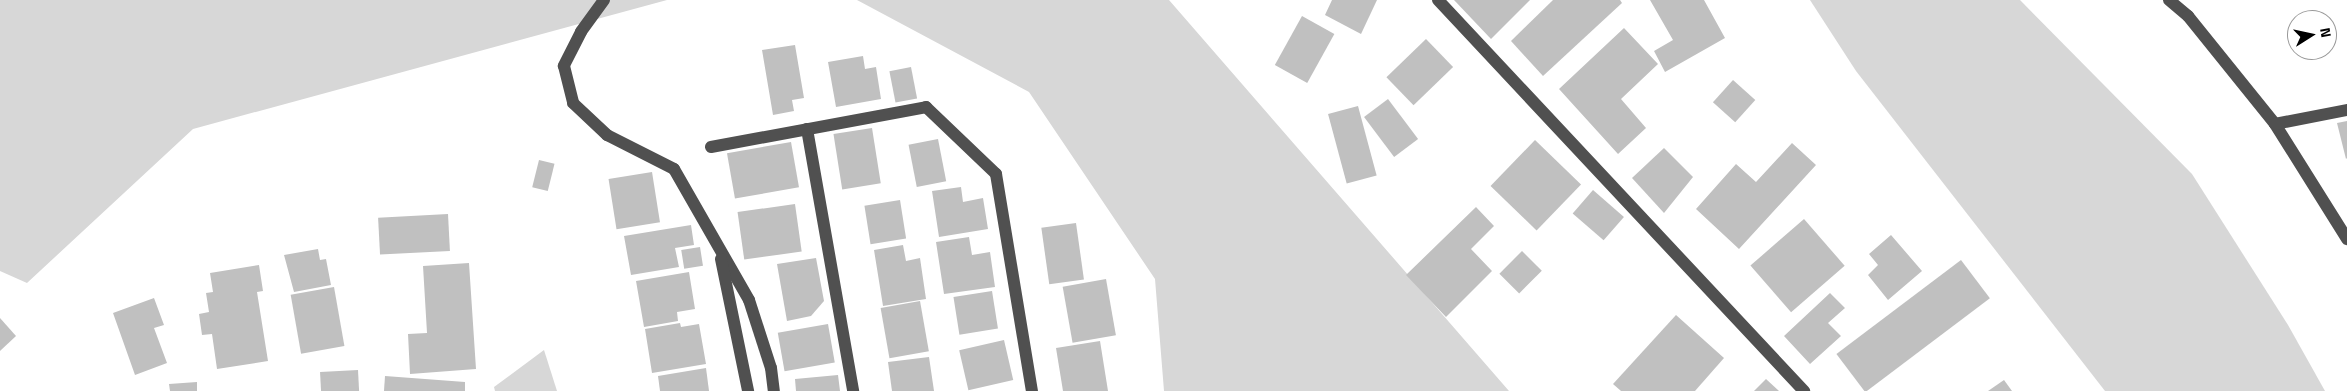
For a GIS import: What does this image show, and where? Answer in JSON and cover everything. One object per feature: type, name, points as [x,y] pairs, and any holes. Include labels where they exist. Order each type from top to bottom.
[{"type":"street","points":[[604,0],[581,32],[564,66],[573,103],[607,135],[674,168],[749,300],[771,368],[774,391]]},
{"type":"street","points":[[1438,0],[1804,391]]},
{"type":"street","points":[[2169,0],[2188,16],[2275,124],[2347,239]]},
{"type":"street","points":[[711,147],[926,107],[996,174],[1032,391]]},
{"type":"street","points":[[2275,124],[2347,110]]},
{"type":"street","points":[[807,129],[853,391]]},
{"type":"street","points":[[717,242],[748,391]]},
{"type":"shaded area","points":[[0,0],[667,0],[193,129],[27,283],[0,271]]},
{"type":"shaded area","points":[[857,0],[1169,0],[1509,391],[1164,391],[1155,279],[1029,92]]},
{"type":"shaded area","points":[[1810,0],[2020,0],[2192,174],[2288,325],[2325,391],[2105,391],[1856,71]]},
{"type":"shaded area","points":[[544,350],[557,391],[495,391],[494,387]]},
{"type":"building","points":[[1332,0],[1377,0],[1361,34],[1325,15]]},
{"type":"building","points":[[1454,0],[1530,0],[1491,39]]},
{"type":"building","points":[[1553,0],[1620,0],[1622,3],[1543,76],[1511,41]]},
{"type":"building","points":[[1650,0],[1704,0],[1725,38],[1665,72],[1654,51],[1673,40]]},
{"type":"building","points":[[1302,16],[1334,34],[1307,83],[1275,65]]},
{"type":"building","points":[[1624,28],[1658,64],[1621,99],[1646,128],[1618,154],[1559,89]]},
{"type":"building","points":[[1426,39],[1453,67],[1414,105],[1386,77]]},
{"type":"building","points":[[795,45],[804,98],[792,100],[794,111],[773,115],[762,50]]},
{"type":"building","points":[[863,56],[865,69],[876,67],[881,99],[836,107],[828,62]]},
{"type":"building","points":[[911,67],[917,98],[896,103],[889,71]]},
{"type":"building","points":[[1733,80],[1755,100],[1735,122],[1713,102]]},
{"type":"building","points":[[1388,99],[1418,139],[1394,157],[1364,117]]},
{"type":"building","points":[[1358,106],[1377,176],[1347,184],[1328,114]]},
{"type":"building","points":[[2347,121],[2347,158],[2346,159],[2337,123]]},
{"type":"building","points":[[872,128],[881,183],[842,189],[833,134]]},
{"type":"building","points":[[938,139],[946,181],[917,187],[909,145]]},
{"type":"building","points":[[1535,140],[1581,184],[1537,230],[1491,186]]},
{"type":"building","points":[[791,142],[799,187],[735,199],[727,153]]},
{"type":"building","points":[[1792,143],[1816,165],[1739,249],[1696,209],[1736,164],[1756,182]]},
{"type":"building","points":[[1664,148],[1693,177],[1664,213],[1632,178]]},
{"type":"building","points":[[539,160],[555,164],[548,191],[532,187]]},
{"type":"building","points":[[652,172],[660,222],[617,229],[609,179]]},
{"type":"building","points":[[961,187],[963,202],[983,198],[988,229],[939,237],[932,191]]},
{"type":"building","points":[[1593,190],[1624,217],[1604,240],[1573,213]]},
{"type":"building","points":[[900,200],[906,239],[871,244],[864,206]]},
{"type":"building","points":[[795,204],[802,252],[744,260],[738,212]]},
{"type":"building","points":[[1476,207],[1494,226],[1471,249],[1492,271],[1446,317],[1406,275]]},
{"type":"building","points":[[448,214],[450,251],[380,255],[378,218]]},
{"type":"building","points":[[1804,219],[1845,266],[1791,312],[1750,266]]},
{"type":"building","points":[[1076,223],[1084,279],[1049,284],[1041,228]]},
{"type":"building","points":[[691,225],[694,245],[675,248],[679,267],[631,275],[624,236]]},
{"type":"building","points":[[1891,235],[1922,271],[1888,300],[1868,275],[1878,265],[1869,254]]},
{"type":"building","points":[[969,237],[972,255],[990,252],[995,287],[944,294],[936,242]]},
{"type":"building","points":[[903,245],[906,261],[920,258],[926,299],[883,306],[874,250]]},
{"type":"building","points":[[700,247],[703,266],[684,269],[681,250]]},
{"type":"building","points":[[318,249],[320,260],[326,259],[331,285],[294,292],[284,255]]},
{"type":"building","points":[[1522,251],[1542,271],[1519,293],[1499,274]]},
{"type":"building","points":[[816,258],[824,301],[811,316],[787,321],[777,264]]},
{"type":"building","points":[[1961,260],[1990,298],[1867,391],[1864,391],[1836,354]]},
{"type":"building","points":[[469,263],[476,369],[410,374],[408,334],[427,333],[423,266]]},
{"type":"building","points":[[259,265],[263,291],[257,292],[268,361],[217,369],[212,334],[202,335],[199,314],[209,312],[206,293],[213,292],[210,273]]},
{"type":"building","points":[[689,272],[695,309],[677,312],[678,321],[644,327],[636,281]]},
{"type":"building","points":[[1106,279],[1116,335],[1073,343],[1063,287]]},
{"type":"building","points":[[334,287],[344,346],[301,354],[291,295]]},
{"type":"building","points":[[992,291],[998,329],[959,335],[953,297]]},
{"type":"building","points":[[1830,293],[1845,308],[1828,323],[1841,336],[1810,364],[1784,336]]},
{"type":"building","points":[[154,298],[164,325],[154,328],[167,363],[135,375],[113,313]]},
{"type":"building","points":[[920,301],[929,351],[889,358],[881,308]]},
{"type":"building","points":[[1676,315],[1724,358],[1695,391],[1621,391],[1613,384]]},
{"type":"building","points":[[0,318],[16,336],[0,351]]},
{"type":"building","points":[[680,323],[681,327],[699,324],[706,364],[652,373],[645,329]]},
{"type":"building","points":[[828,324],[835,362],[785,371],[778,333]]},
{"type":"building","points":[[1004,340],[1013,380],[968,390],[959,350]]},
{"type":"building","points":[[1100,341],[1108,391],[1063,391],[1056,348]]},
{"type":"building","points":[[929,357],[934,391],[892,391],[888,362]]},
{"type":"building","points":[[706,368],[709,391],[660,391],[658,376]]},
{"type":"building","points":[[358,370],[359,391],[321,391],[320,372]]},
{"type":"building","points":[[838,375],[840,391],[796,391],[795,379]]},
{"type":"building","points":[[385,376],[465,382],[465,391],[384,391]]},
{"type":"building","points":[[1766,379],[1779,391],[1754,391]]},
{"type":"building","points":[[2004,380],[2012,391],[1988,391]]},
{"type":"building","points":[[197,382],[197,391],[170,391],[169,384]]}]
